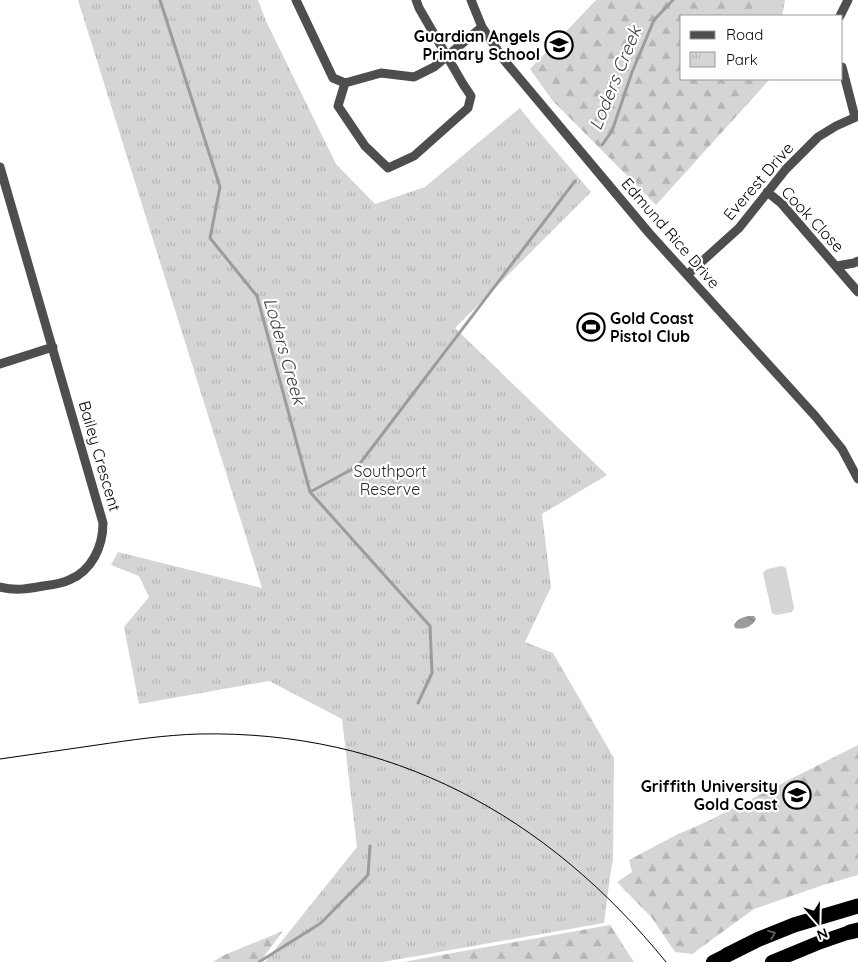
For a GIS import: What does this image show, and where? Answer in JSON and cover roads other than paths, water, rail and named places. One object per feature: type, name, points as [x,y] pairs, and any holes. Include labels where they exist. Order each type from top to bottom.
[{"type":"highway","points":[[713,962],[759,939],[794,925],[858,906]]},
{"type":"highway","points":[[772,962],[854,931]]},
{"type":"street","points":[[296,0],[333,78],[345,84],[381,73],[414,77],[434,67],[482,28]]},
{"type":"street","points":[[345,84],[338,106],[365,146],[388,168],[414,156],[468,108],[471,96],[416,0]]},
{"type":"street","name":"Edmund Rice Drive","points":[[471,0],[482,28],[504,60],[649,233],[816,418],[842,449],[858,479]]},
{"type":"street","points":[[840,15],[848,0]]},
{"type":"street","points":[[843,70],[856,116]]},
{"type":"street","name":"Everest Drive","points":[[687,275],[738,228],[786,169],[818,137],[856,116]]},
{"type":"street","name":"Bailey Crescent","points":[[0,167],[103,523],[103,534],[97,553],[84,570],[69,580],[20,590],[0,587]]},
{"type":"street","name":"Cook Close","points":[[767,192],[781,203],[858,292]]},
{"type":"street","name":"Cook Close","points":[[837,266],[858,261]]},
{"type":"street","points":[[0,364],[53,347]]},
{"type":"water","points":[[754,616],[756,619],[750,626],[735,628],[734,625],[737,621]]},
{"type":"waterway","name":"Loders Creek","points":[[160,0],[220,187],[210,238],[257,296],[310,492],[430,626],[432,673],[418,703]]},
{"type":"waterway","name":"Loders Creek","points":[[602,145],[612,131],[632,72],[654,20],[673,0]]},
{"type":"waterway","name":"Loders Creek","points":[[310,492],[358,466],[575,181]]},
{"type":"waterway","name":"Loders Creek","points":[[259,962],[321,923],[368,875],[370,846]]},
{"type":"tram line","points":[[0,759],[174,735],[199,734],[269,737],[336,747],[400,766],[460,791],[517,824],[570,864],[620,910],[666,962]]},
{"type":"place","name":"Guardian Angels Primary School","points":[[559,45]]},
{"type":"place","name":"Gold Coast Pistol Club","points":[[591,327]]},
{"type":"place","name":"Griffith University Gold Coast","points":[[797,795]]},
{"type":"park label","name":"Southport Reserve","points":[[390,480]]}]
